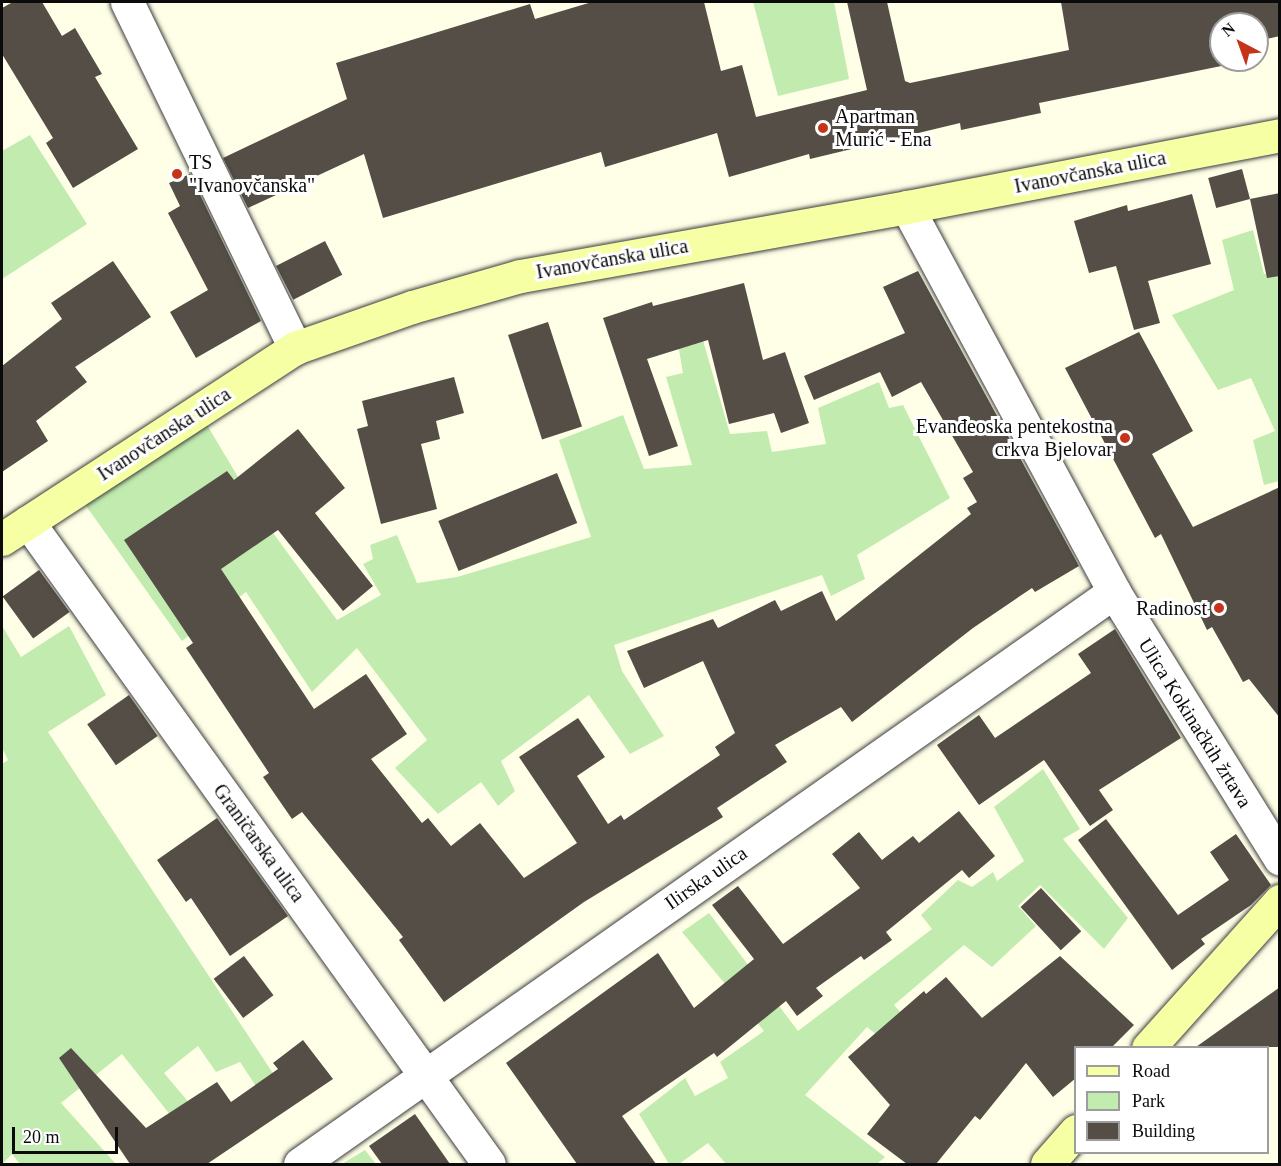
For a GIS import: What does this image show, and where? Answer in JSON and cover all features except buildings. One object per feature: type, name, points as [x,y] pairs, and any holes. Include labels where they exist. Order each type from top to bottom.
[{"type":"street","points":[[127,2],[295,348]]},
{"type":"street","name":"Ivanovčanska ulica","points":[[15,530],[295,348],[520,276],[907,207],[1280,135]]},
{"type":"street","name":"Ulica Kokinačkih žrtava","points":[[907,207],[1114,592],[1280,859]]},
{"type":"street","name":"Graničarska ulica","points":[[15,530],[426,1076],[489,1164]]},
{"type":"street","name":"Ilirska ulica","points":[[300,1164],[1114,592]]},
{"type":"street","points":[[1149,1046],[1280,901]]},
{"type":"street","points":[[1047,1164],[1074,1133]]},
{"type":"green space","points":[[753,2],[834,2],[849,79],[778,96]]},
{"type":"green space","points":[[30,135],[87,224],[2,279],[2,151]]},
{"type":"green space","points":[[1253,230],[1264,274],[1279,272],[1279,481],[1264,485],[1253,440],[1275,431],[1251,378],[1218,390],[1172,315],[1234,290],[1222,240]]},
{"type":"green space","points":[[698,323],[730,434],[767,431],[772,452],[826,444],[818,408],[879,382],[889,408],[903,405],[950,498],[857,555],[865,579],[831,596],[822,575],[614,645],[622,671],[664,736],[630,754],[589,695],[501,761],[515,791],[498,806],[481,782],[438,814],[395,768],[427,740],[357,648],[312,692],[246,592],[182,641],[84,503],[153,456],[207,425],[265,522],[337,620],[381,595],[363,564],[373,559],[370,545],[397,535],[417,583],[457,577],[591,537],[559,440],[623,415],[644,469],[692,465],[666,377],[683,373],[675,327]]},
{"type":"green space","points":[[2,626],[21,657],[69,626],[106,695],[48,732],[290,1099],[273,1112],[240,1062],[216,1072],[198,1046],[164,1073],[197,1112],[179,1126],[122,1054],[61,1103],[116,1164],[20,1164],[12,1154],[2,1164],[2,764],[8,760],[2,748]]},
{"type":"green space","points":[[1043,769],[1080,829],[1063,839],[1128,918],[1104,949],[1040,885],[1018,906],[1036,926],[992,967],[964,945],[894,1005],[917,1031],[897,1051],[867,1027],[805,1095],[885,1157],[877,1164],[726,1164],[708,1143],[679,1164],[669,1164],[639,1114],[685,1078],[695,1096],[728,1078],[720,1062],[764,1031],[682,932],[709,913],[798,1031],[932,929],[921,915],[958,880],[972,887],[993,872],[997,881],[1024,861],[994,807]]},
{"type":"green space","points":[[365,1150],[376,1164],[342,1164]]},
{"type":"place","name":"Apartman Murić - Ena","points":[[823,128]]},
{"type":"place","name":"TS \"Ivanovčanska\"","points":[[177,174]]},
{"type":"place","name":"Evanđeoska pentekostna crkva Bjelovar","points":[[1125,438]]},
{"type":"place","name":"Radinost","points":[[1219,608]]}]
